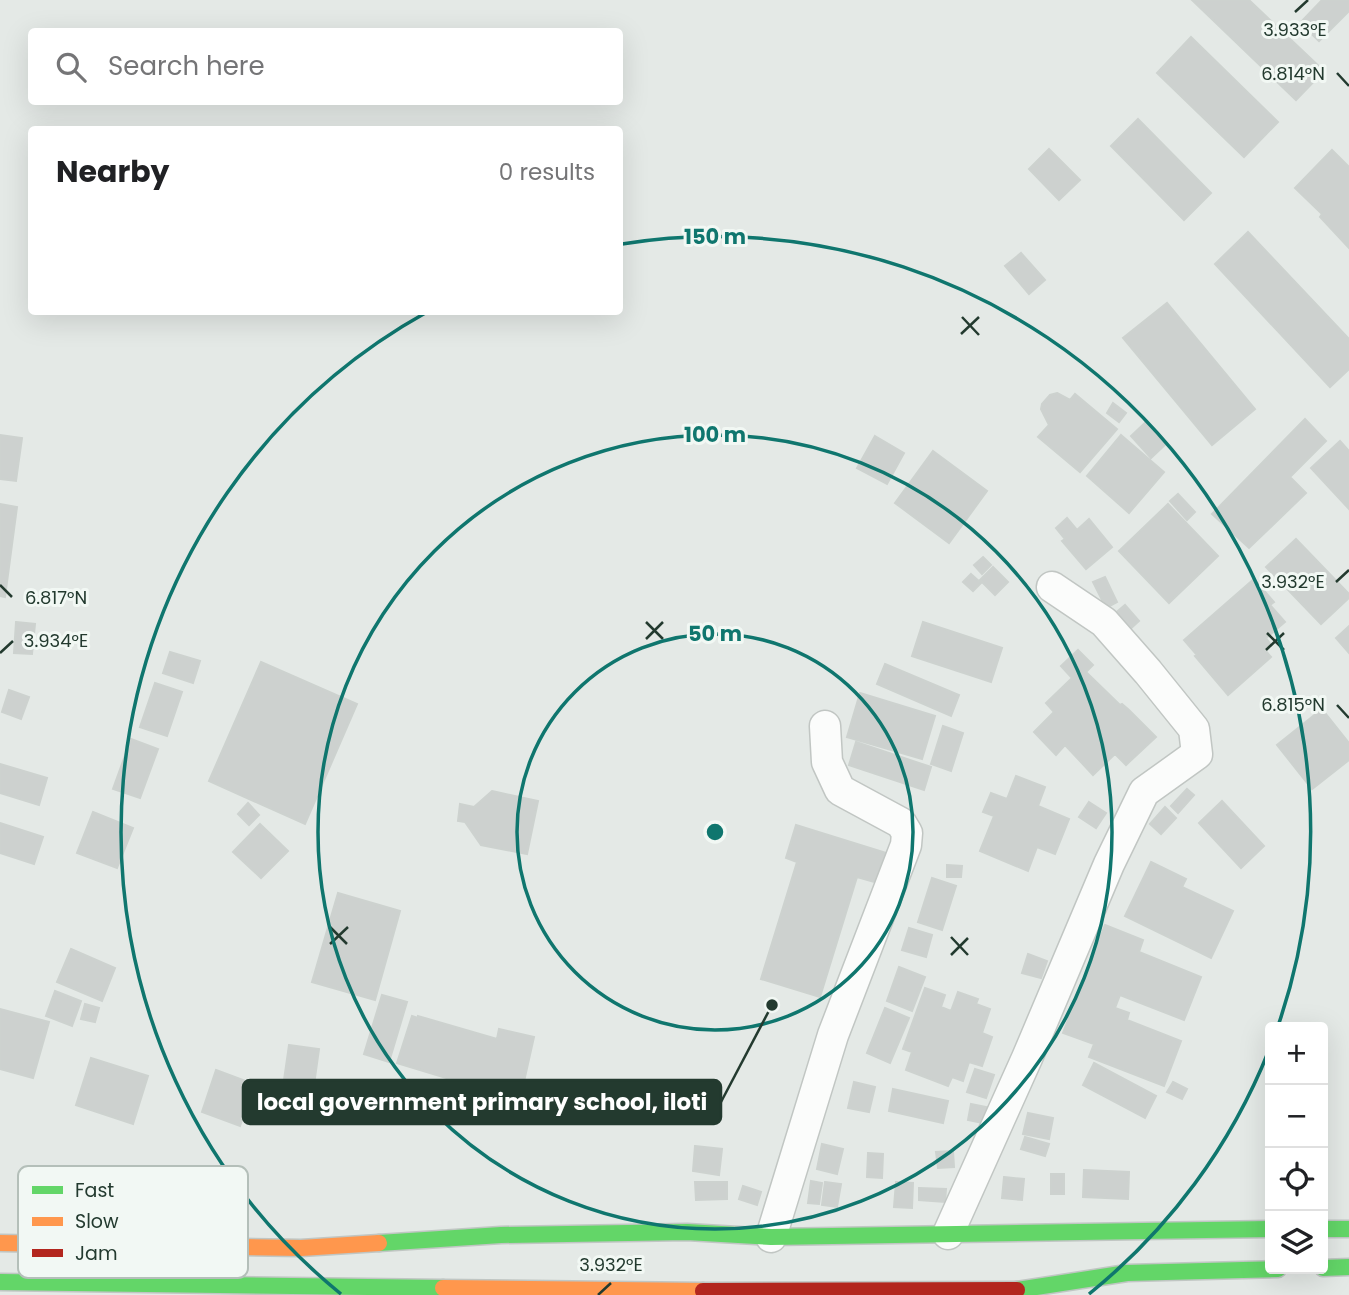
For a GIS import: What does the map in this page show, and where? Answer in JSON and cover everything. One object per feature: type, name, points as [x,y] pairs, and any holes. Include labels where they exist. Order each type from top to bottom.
[{"type":"street","points":[[948,1234],[1027,1058],[1108,864],[1144,792],[1197,754],[1194,729],[1148,672],[1104,622],[1052,587]]},
{"type":"street","points":[[771,1237],[833,1035],[906,845],[907,833],[901,823],[840,790],[827,762],[825,726]]},
{"type":"street","points":[[248,1247],[301,1248],[514,1235],[687,1232],[771,1237],[1265,1229]]},
{"type":"street","points":[[1328,1229],[1349,1229]]},
{"type":"street","points":[[0,1243],[18,1243]]},
{"type":"street","points":[[1328,1268],[1349,1267]]},
{"type":"street","points":[[0,1282],[773,1294],[1018,1290],[1127,1273],[1265,1269]]},
{"type":"building","points":[[1192,0],[1249,0],[1324,71],[1296,100]]},
{"type":"building","points":[[1322,0],[1349,0],[1349,11],[1319,41],[1300,23]]},
{"type":"building","points":[[1191,37],[1278,122],[1244,157],[1157,73]]},
{"type":"building","points":[[1138,119],[1211,193],[1184,220],[1111,146]]},
{"type":"building","points":[[1049,149],[1080,180],[1059,200],[1029,169]]},
{"type":"building","points":[[1332,150],[1349,167],[1349,248],[1320,217],[1322,214],[1295,188]]},
{"type":"building","points":[[1248,232],[1349,339],[1349,369],[1330,387],[1215,264]]},
{"type":"building","points":[[1021,253],[1045,280],[1029,294],[1005,266]]},
{"type":"building","points":[[1167,303],[1255,409],[1212,445],[1123,338]]},
{"type":"building","points":[[1057,393],[1070,400],[1075,394],[1117,429],[1080,472],[1038,437],[1049,425],[1041,409],[1042,404],[1050,395]]},
{"type":"building","points":[[1113,403],[1126,413],[1119,422],[1107,413]]},
{"type":"building","points":[[1305,419],[1326,441],[1290,477],[1306,493],[1249,548],[1212,514]]},
{"type":"building","points":[[1147,421],[1167,443],[1151,458],[1131,436]]},
{"type":"building","points":[[0,435],[22,438],[16,481],[0,479]]},
{"type":"building","points":[[1121,435],[1164,472],[1129,513],[1087,476]]},
{"type":"building","points":[[875,436],[904,453],[887,484],[857,468]]},
{"type":"building","points":[[1340,441],[1349,451],[1349,509],[1311,468]]},
{"type":"building","points":[[933,451],[987,491],[949,543],[895,503]]},
{"type":"building","points":[[1178,494],[1195,512],[1187,520],[1170,501]]},
{"type":"building","points":[[0,504],[17,507],[5,597],[0,596]]},
{"type":"building","points":[[1168,504],[1218,556],[1169,603],[1119,551]]},
{"type":"building","points":[[1067,518],[1077,530],[1089,519],[1112,547],[1086,569],[1062,541],[1065,539],[1056,528]]},
{"type":"building","points":[[1296,539],[1349,594],[1349,598],[1321,624],[1266,567]]},
{"type":"building","points":[[983,557],[991,565],[982,574],[974,565]]},
{"type":"building","points":[[993,567],[1008,582],[995,595],[980,580]]},
{"type":"building","points":[[971,574],[981,583],[973,591],[963,582]]},
{"type":"building","points":[[1105,577],[1117,602],[1106,608],[1093,582]]},
{"type":"building","points":[[1254,579],[1274,602],[1270,605],[1285,622],[1266,638],[1271,645],[1265,650],[1271,657],[1228,695],[1184,640]]},
{"type":"building","points":[[1125,605],[1139,621],[1128,631],[1113,615]]},
{"type":"building","points":[[16,622],[35,624],[32,654],[14,653]]},
{"type":"building","points":[[923,622],[1002,648],[991,682],[912,656]]},
{"type":"building","points":[[1349,626],[1349,653],[1336,638]]},
{"type":"building","points":[[1078,650],[1093,665],[1086,672],[1156,737],[1126,765],[1115,754],[1093,775],[1065,745],[1056,755],[1034,732],[1054,712],[1046,703],[1072,678],[1061,666]]},
{"type":"building","points":[[170,652],[200,661],[193,683],[163,673]]},
{"type":"building","points":[[261,662],[357,704],[305,824],[209,781]]},
{"type":"building","points":[[885,664],[959,695],[951,716],[877,684]]},
{"type":"building","points":[[155,683],[182,692],[167,736],[140,727]]},
{"type":"building","points":[[9,690],[29,697],[21,719],[2,712]]},
{"type":"building","points":[[860,693],[935,716],[922,759],[847,737]]},
{"type":"building","points":[[1322,709],[1349,743],[1349,760],[1312,789],[1277,745]]},
{"type":"building","points":[[943,726],[963,733],[951,771],[931,764]]},
{"type":"building","points":[[131,739],[158,749],[140,798],[113,789]]},
{"type":"building","points":[[856,742],[931,767],[924,790],[849,765]]},
{"type":"building","points":[[0,764],[47,778],[39,805],[0,793]]},
{"type":"building","points":[[1016,776],[1045,787],[1038,806],[1069,819],[1055,854],[1037,847],[1028,871],[980,851],[994,816],[983,812],[991,793],[1007,799]]},
{"type":"building","points":[[1187,789],[1194,795],[1178,813],[1171,806]]},
{"type":"building","points":[[492,791],[538,801],[527,854],[481,845],[465,822],[458,821],[460,804],[474,807]]},
{"type":"building","points":[[1222,801],[1264,846],[1241,868],[1199,823]]},
{"type":"building","points":[[1089,802],[1106,813],[1096,828],[1079,817]]},
{"type":"building","points":[[248,803],[259,815],[249,825],[238,814]]},
{"type":"building","points":[[1165,807],[1176,818],[1161,834],[1150,824]]},
{"type":"building","points":[[93,812],[133,828],[117,868],[77,853]]},
{"type":"building","points":[[0,823],[43,837],[34,864],[0,853]]},
{"type":"building","points":[[260,824],[288,851],[261,878],[233,852]]},
{"type":"building","points":[[796,825],[886,853],[878,883],[857,877],[820,997],[761,979],[797,862],[786,858]]},
{"type":"building","points":[[1151,862],[1186,879],[1182,887],[1233,911],[1211,958],[1125,916]]},
{"type":"building","points":[[947,865],[962,866],[961,877],[947,877]]},
{"type":"building","points":[[932,878],[956,886],[942,930],[918,922]]},
{"type":"building","points":[[338,893],[400,911],[375,1000],[312,982]]},
{"type":"building","points":[[1105,925],[1143,940],[1139,952],[1201,977],[1184,1020],[1120,995],[1115,1008],[1129,1013],[1127,1020],[1181,1041],[1164,1086],[1089,1057],[1094,1044],[1063,1033]]},
{"type":"building","points":[[909,928],[932,935],[926,957],[902,950]]},
{"type":"building","points":[[71,949],[115,968],[102,1001],[57,982]]},
{"type":"building","points":[[1028,954],[1047,961],[1041,978],[1022,973]]},
{"type":"building","points":[[899,967],[925,977],[912,1011],[887,1001]]},
{"type":"building","points":[[925,988],[945,995],[941,1007],[951,1011],[958,992],[978,999],[976,1004],[990,1009],[982,1033],[992,1037],[982,1066],[969,1062],[963,1081],[952,1077],[948,1086],[906,1070],[912,1052],[903,1049]]},
{"type":"building","points":[[55,991],[81,1001],[72,1026],[46,1016]]},
{"type":"building","points":[[382,995],[407,1002],[389,1062],[364,1054]]},
{"type":"building","points":[[85,1004],[99,1008],[95,1022],[81,1019]]},
{"type":"building","points":[[885,1008],[909,1018],[890,1063],[867,1053]]},
{"type":"building","points":[[0,1009],[49,1022],[33,1078],[0,1069]]},
{"type":"building","points":[[412,1016],[497,1039],[499,1029],[534,1037],[516,1117],[482,1109],[486,1090],[397,1063]]},
{"type":"building","points":[[289,1045],[319,1049],[311,1106],[281,1101]]},
{"type":"building","points":[[91,1058],[148,1076],[133,1124],[76,1105]]},
{"type":"building","points":[[1094,1063],[1156,1096],[1145,1118],[1083,1085]]},
{"type":"building","points":[[975,1069],[994,1075],[986,1098],[967,1092]]},
{"type":"building","points":[[216,1070],[254,1084],[240,1126],[202,1112]]},
{"type":"building","points":[[854,1082],[875,1087],[869,1112],[848,1108]]},
{"type":"building","points":[[1173,1082],[1187,1089],[1182,1099],[1167,1092]]},
{"type":"building","points":[[893,1089],[948,1101],[943,1123],[889,1111]]},
{"type":"building","points":[[971,1104],[991,1108],[988,1124],[968,1120]]},
{"type":"building","points":[[1028,1113],[1053,1118],[1049,1139],[1023,1134]]},
{"type":"building","points":[[1025,1137],[1049,1144],[1045,1156],[1021,1149]]},
{"type":"building","points":[[822,1144],[843,1149],[837,1174],[817,1169]]},
{"type":"building","points":[[695,1146],[722,1149],[719,1175],[693,1171]]},
{"type":"building","points":[[953,1151],[954,1167],[938,1168],[936,1152]]},
{"type":"building","points":[[868,1153],[883,1154],[882,1178],[867,1177]]},
{"type":"building","points":[[1084,1170],[1129,1172],[1128,1199],[1083,1197]]},
{"type":"building","points":[[1051,1174],[1064,1174],[1064,1194],[1051,1194]]},
{"type":"building","points":[[1004,1177],[1024,1179],[1022,1200],[1002,1198]]},
{"type":"building","points":[[811,1181],[822,1183],[819,1204],[808,1203]]},
{"type":"building","points":[[695,1182],[727,1182],[727,1199],[696,1200]]},
{"type":"building","points":[[825,1182],[841,1184],[837,1207],[822,1205]]},
{"type":"building","points":[[896,1182],[913,1183],[912,1208],[894,1207]]},
{"type":"building","points":[[743,1186],[761,1192],[757,1205],[739,1199]]},
{"type":"building","points":[[919,1188],[946,1189],[945,1202],[919,1200]]},
{"type":"traffic: fast","points":[[379,1243],[501,1235],[687,1232],[771,1237],[1265,1229]]},
{"type":"traffic: fast","points":[[1328,1229],[1349,1229]]},
{"type":"traffic: fast","points":[[1328,1268],[1349,1267]]},
{"type":"traffic: fast","points":[[1017,1290],[1127,1273],[1265,1269]]},
{"type":"traffic: fast","points":[[0,1282],[443,1288]]},
{"type":"traffic: slow","points":[[0,1243],[18,1243]]},
{"type":"traffic: slow","points":[[248,1247],[301,1248],[379,1243]]},
{"type":"traffic: slow","points":[[443,1288],[703,1291]]},
{"type":"traffic: jam","points":[[703,1291],[1017,1290]]},
{"type":"place","name":"local government primary school, iloti","points":[[772,1005]]}]
